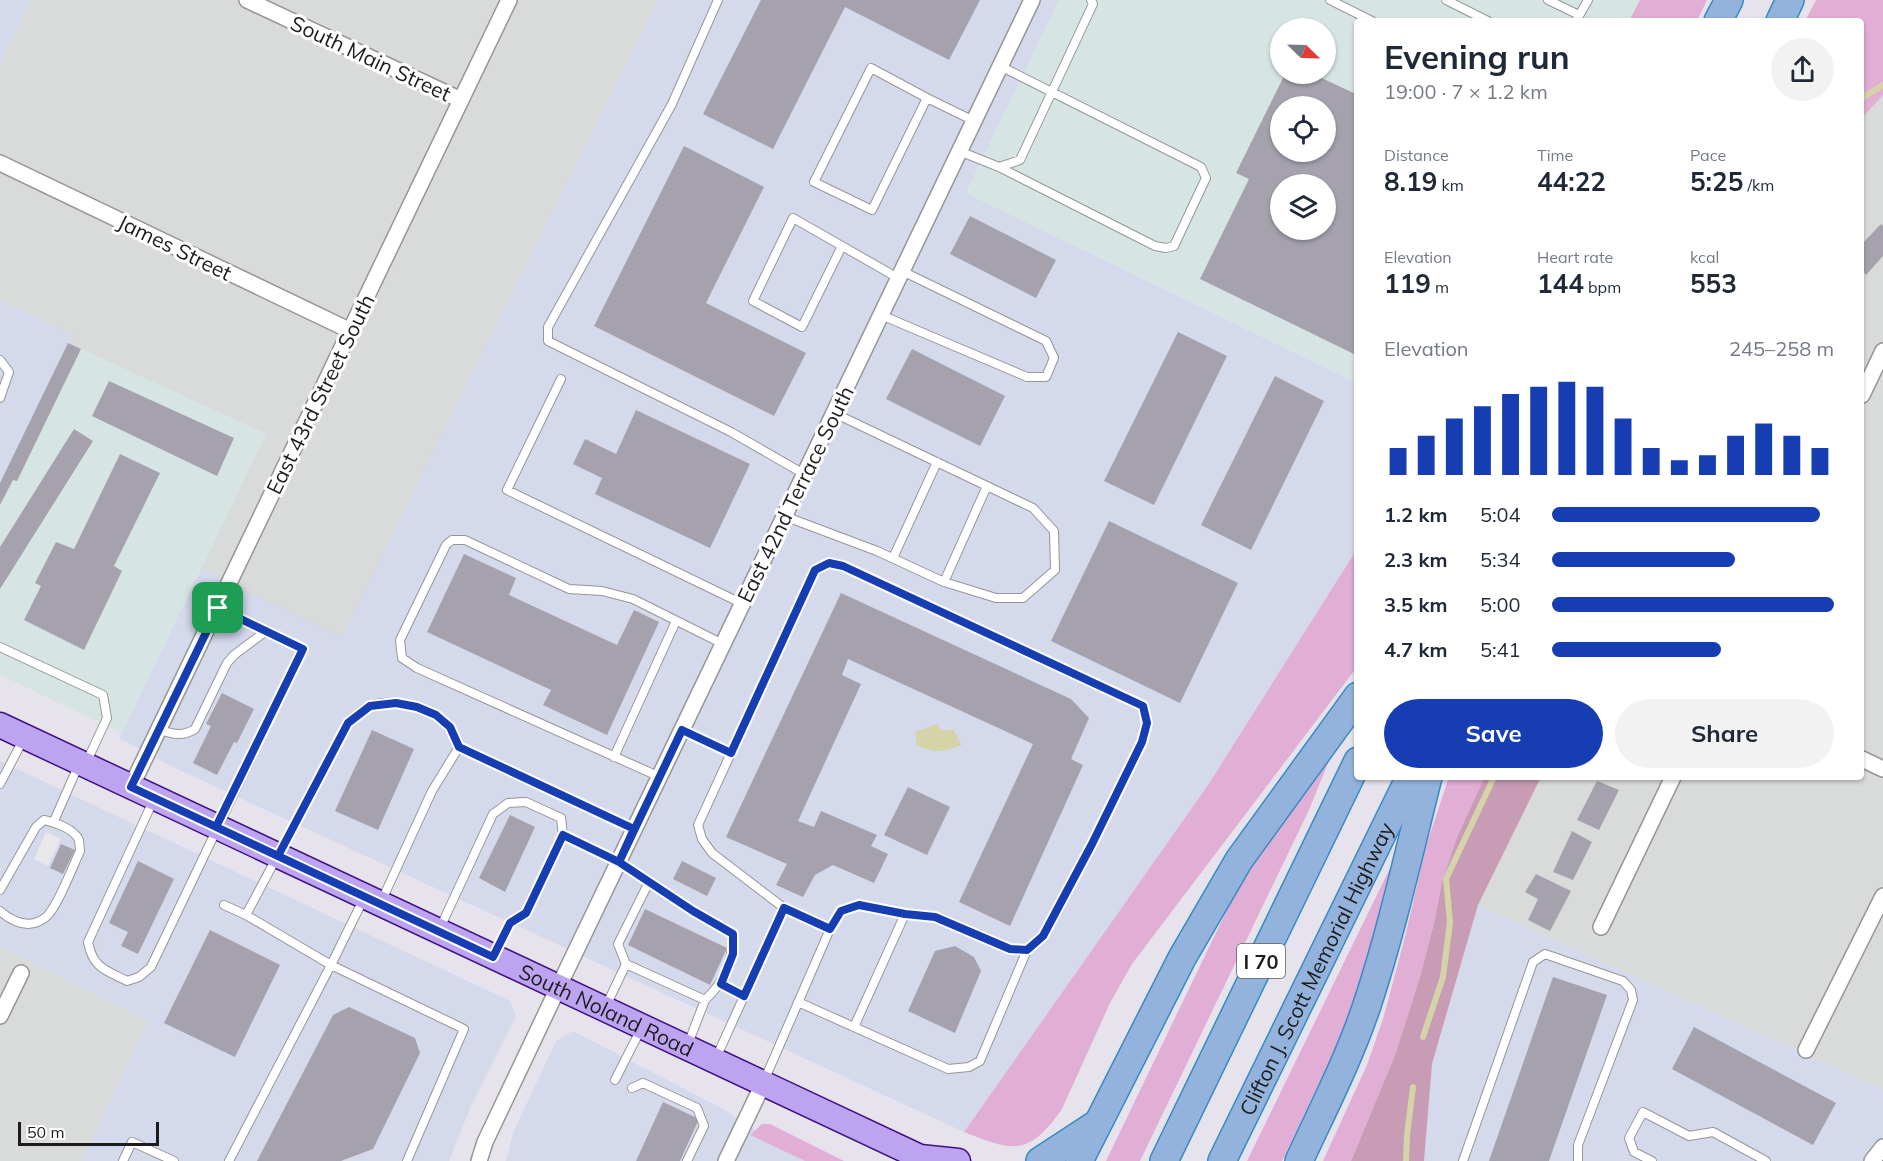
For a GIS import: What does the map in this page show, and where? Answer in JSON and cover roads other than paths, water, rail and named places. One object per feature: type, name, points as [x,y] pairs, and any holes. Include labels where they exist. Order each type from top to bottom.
[{"type":"highway","points":[[1720,18],[1729,0]]},
{"type":"highway","points":[[1781,18],[1790,0]]},
{"type":"highway","points":[[1079,1161],[1182,958],[1239,860],[1354,702]]},
{"type":"highway","name":"I 70","points":[[1164,1161],[1354,769]]},
{"type":"highway","name":"Clifton J. Scott Memorial Highway","points":[[1222,1161],[1409,780]]},
{"type":"highway","points":[[1299,1161],[1346,1061],[1368,1003],[1388,936],[1427,780]]},
{"type":"highway","points":[[1040,1161],[1096,1124]]},
{"type":"main road","name":"South Noland Road","points":[[0,725],[922,1159],[958,1161]]},
{"type":"street","name":"South Main Street","points":[[247,0],[461,100]]},
{"type":"street","name":"East 43rd Street South","points":[[131,787],[509,0]]},
{"type":"street","name":"East 42nd Terrace South","points":[[479,1161],[485,1142],[558,988],[1032,0]]},
{"type":"street","name":"James Street","points":[[0,163],[351,331]]},
{"type":"street","points":[[1864,391],[1883,351]]},
{"type":"street","points":[[1864,760],[1883,769]]},
{"type":"street","points":[[1601,927],[1672,780]]},
{"type":"street","points":[[1806,1050],[1883,896]]},
{"type":"street","points":[[0,1016],[21,973]]},
{"type":"street","points":[[726,1161],[763,1084]]},
{"type":"street","points":[[1872,1161],[1883,1148]]},
{"type":"lane","points":[[718,0],[672,104],[549,327],[548,341],[731,432],[804,474]]},
{"type":"lane","points":[[999,167],[1020,160],[1093,4],[1092,0]]},
{"type":"lane","points":[[1330,0],[1366,18]]},
{"type":"lane","points":[[1446,0],[1482,18]]},
{"type":"lane","points":[[1548,0],[1578,18],[1588,0]]},
{"type":"lane","points":[[959,151],[999,167],[1155,246],[1166,248],[1174,246],[1206,178],[1201,167],[1000,66]]},
{"type":"lane","points":[[927,98],[872,210],[814,182],[871,68],[974,121]]},
{"type":"lane","points":[[842,246],[802,327],[753,301],[793,218],[900,275],[1046,341],[1054,358],[1046,377],[1027,377],[881,315]]},
{"type":"lane","points":[[0,360],[9,372],[0,398]]},
{"type":"lane","points":[[561,379],[507,490],[742,604]]},
{"type":"lane","points":[[784,516],[893,558],[944,582],[996,598],[1023,598],[1055,570],[1054,531],[1033,508],[834,413]]},
{"type":"lane","points":[[893,558],[937,462]]},
{"type":"lane","points":[[944,582],[987,486]]},
{"type":"lane","points":[[660,777],[417,668],[402,657],[400,640],[446,545],[452,540],[465,540],[569,589],[602,591],[633,600],[723,644]]},
{"type":"lane","points":[[798,1002],[948,1069],[969,1067],[980,1061],[1027,950],[1043,936],[1092,844],[1142,742],[1147,723],[1143,706],[843,566],[829,563],[815,570],[698,825],[702,839],[712,852],[784,908],[830,929]]},
{"type":"lane","points":[[155,798],[88,942],[91,956],[100,968],[127,981],[139,977],[151,967],[303,649],[218,608]]},
{"type":"lane","points":[[614,757],[676,621]]},
{"type":"lane","points":[[159,730],[179,735],[187,734],[195,729],[227,663],[266,631]]},
{"type":"lane","points":[[0,647],[103,695],[107,718],[54,821]]},
{"type":"lane","points":[[246,915],[348,723],[370,706],[396,703],[417,707],[436,715],[450,727],[459,747],[634,829]]},
{"type":"lane","points":[[682,730],[731,753]]},
{"type":"lane","points":[[0,784],[25,737]]},
{"type":"lane","points":[[230,1161],[331,965],[372,900],[459,747]]},
{"type":"lane","points":[[439,932],[493,814],[508,803],[526,802],[561,818],[563,835],[526,913],[510,923],[493,957]]},
{"type":"lane","points":[[0,890],[36,827],[44,820],[54,821],[73,833],[79,841],[80,851],[46,917],[30,924],[13,922],[0,911]]},
{"type":"lane","points":[[563,835],[619,862],[693,911],[733,934],[733,954],[721,984],[705,1000],[687,1049]]},
{"type":"lane","points":[[649,882],[618,944],[626,964],[705,1000]]},
{"type":"lane","points":[[224,905],[246,915],[331,965],[464,1029],[407,1161]]},
{"type":"lane","points":[[763,1084],[830,929],[841,911],[859,905],[935,917],[1010,949],[1027,950]]},
{"type":"lane","points":[[714,1062],[784,908]]},
{"type":"lane","points":[[854,1027],[905,914]]},
{"type":"lane","points":[[1463,1161],[1533,962],[1545,954],[1623,981],[1631,990],[1633,1000],[1578,1145],[1578,1161]]},
{"type":"lane","points":[[604,1010],[626,964]]},
{"type":"lane","points":[[721,984],[744,996]]},
{"type":"lane","points":[[615,1080],[642,1028]]},
{"type":"lane","points":[[632,1088],[644,1083],[697,1108],[704,1126],[687,1161]]},
{"type":"lane","points":[[1652,1161],[1634,1152],[1629,1138],[1643,1112],[1689,1136],[1713,1132],[1766,1161]]},
{"type":"lane","points":[[123,1161],[132,1142],[174,1161]]},
{"type":"waterway","points":[[1864,97],[1883,85]]},
{"type":"waterway","points":[[1423,1037],[1443,977],[1450,922],[1446,879],[1493,780]]},
{"type":"waterway","points":[[1406,1161],[1413,1087]]}]
